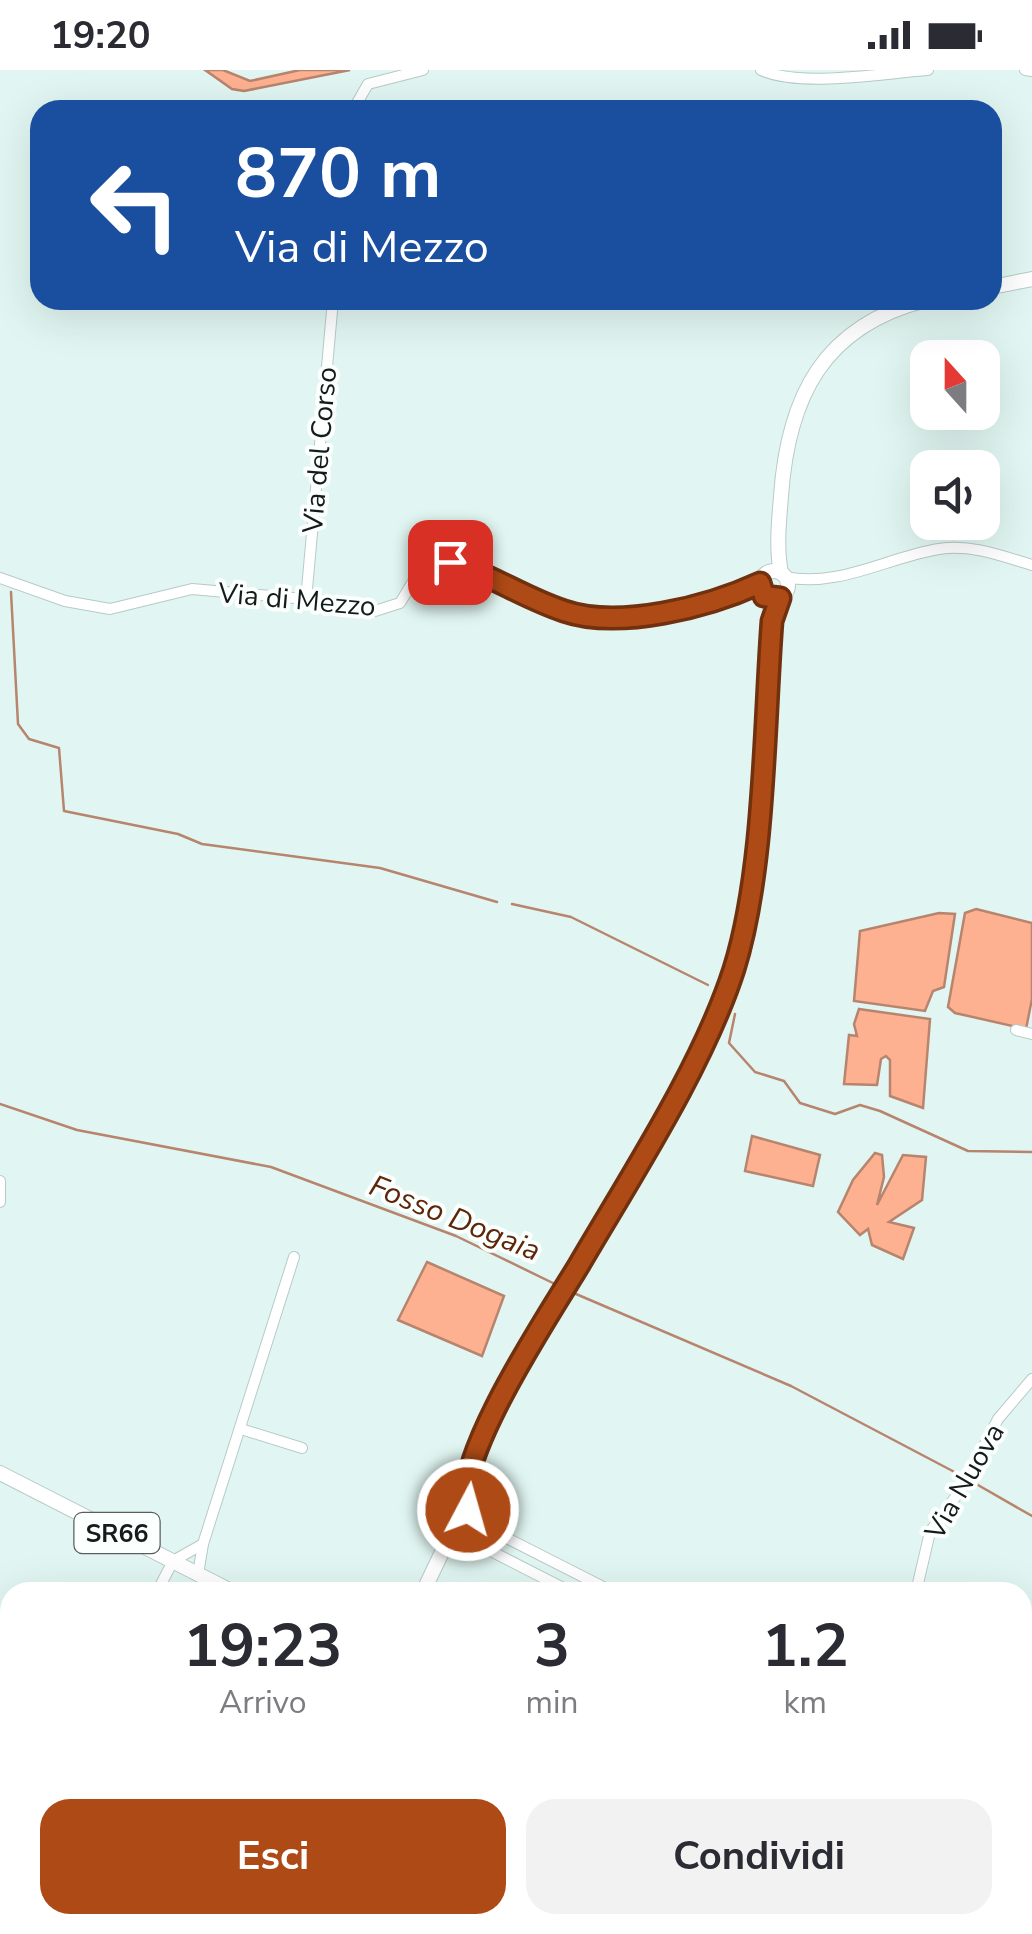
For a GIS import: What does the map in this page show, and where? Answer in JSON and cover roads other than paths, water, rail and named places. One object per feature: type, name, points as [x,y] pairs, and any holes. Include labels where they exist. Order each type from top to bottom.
[{"type":"main road","points":[[1002,285],[1032,279]]},
{"type":"main road","points":[[428,1582],[508,1383],[687,1074],[734,968],[751,882],[784,450],[795,410],[811,378],[852,333],[896,310]]},
{"type":"main road","name":"SR66","points":[[0,1473],[214,1582]]},
{"type":"street","points":[[359,100],[368,84],[423,70]]},
{"type":"street","points":[[761,70],[773,75],[841,76],[928,70]]},
{"type":"street","name":"Via del Corso","points":[[306,600],[332,310]]},
{"type":"street","points":[[771,586],[856,572],[942,548],[967,548],[1032,566]]},
{"type":"street","name":"Via di Mezzo","points":[[0,578],[66,601],[110,609],[192,589],[387,609],[400,603],[420,570],[450,562],[485,573],[564,611],[608,620],[638,618],[771,586]]},
{"type":"street","points":[[1016,1030],[1032,1034]]},
{"type":"street","points":[[0,1182],[0,1202]]},
{"type":"street","points":[[194,1572],[198,1547],[241,1429],[294,1257]]},
{"type":"street","name":"Via Nuova","points":[[918,1582],[930,1532],[972,1472],[998,1419],[1032,1378]]},
{"type":"street","points":[[241,1429],[302,1448]]},
{"type":"street","points":[[457,1514],[593,1582]]},
{"type":"street","points":[[163,1582],[173,1561],[198,1547]]},
{"type":"street","points":[[485,1548],[550,1582]]},
{"type":"street","points":[[538,1576],[546,1559]]},
{"type":"waterway","points":[[11,592],[18,724],[29,739],[59,748],[64,811],[178,834],[202,844],[380,868],[497,902]]},
{"type":"waterway","points":[[512,904],[571,917],[708,985]]},
{"type":"waterway","points":[[735,1014],[729,1043],[755,1072],[784,1081],[800,1103],[835,1114],[860,1105],[968,1151],[1032,1152]]},
{"type":"waterway","name":"Fosso Dogaia","points":[[0,1104],[77,1130],[271,1167],[456,1236],[557,1285]]},
{"type":"waterway","name":"Fosso Dogaia","points":[[569,1291],[791,1386],[964,1477]]},
{"type":"waterway","name":"Fosso Dogaia","points":[[971,1481],[1032,1516]]}]
